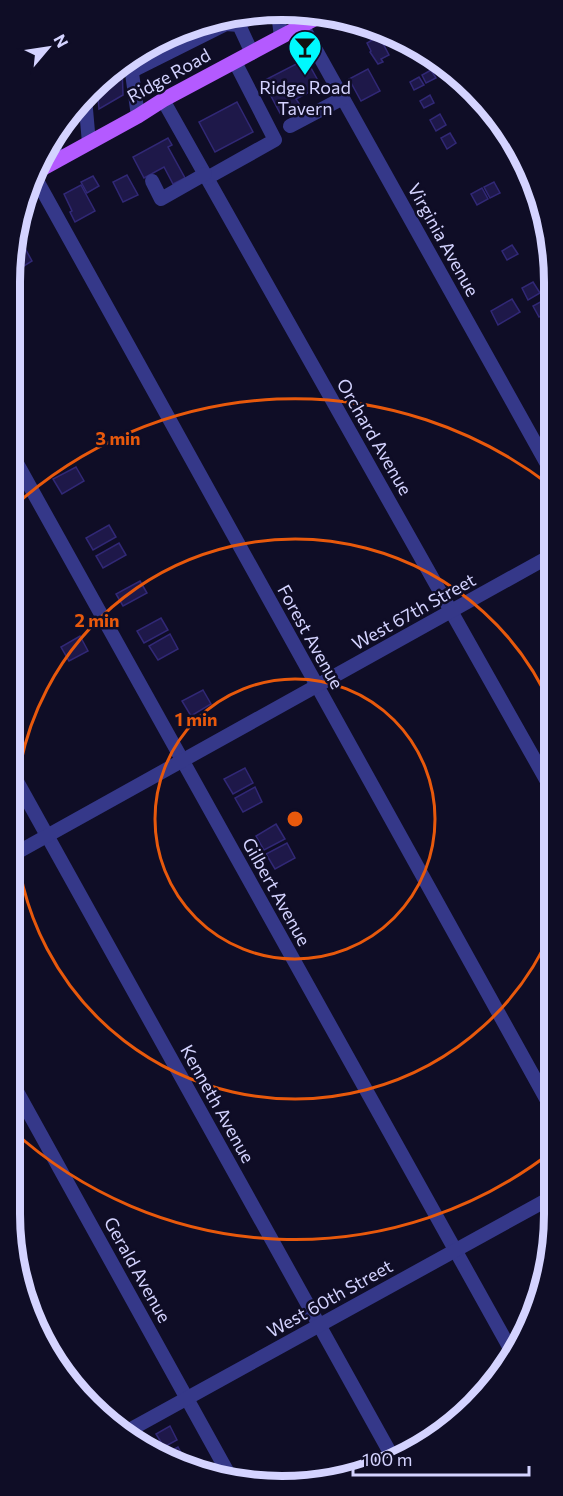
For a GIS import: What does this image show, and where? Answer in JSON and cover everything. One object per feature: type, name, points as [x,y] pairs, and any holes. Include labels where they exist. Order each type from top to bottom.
[{"type":"main road","name":"Ridge Road","points":[[47,166],[163,100],[310,21]]},
{"type":"street","points":[[280,20],[281,37]]},
{"type":"street","points":[[233,25],[239,25],[252,53]]},
{"type":"street","name":"Virginia Avenue","points":[[302,26],[544,459]]},
{"type":"street","points":[[143,60],[219,27]]},
{"type":"street","points":[[152,182],[161,199],[275,140],[234,62]]},
{"type":"street","points":[[131,67],[138,116]]},
{"type":"street","points":[[290,126],[343,98]]},
{"type":"street","name":"Orchard Avenue","points":[[163,100],[544,776]]},
{"type":"street","points":[[86,108],[89,143]]},
{"type":"street","points":[[55,150],[56,161]]},
{"type":"street","name":"Forest Avenue","points":[[38,183],[544,1095]]},
{"type":"street","name":"Gilbert Avenue","points":[[20,469],[508,1345]]},
{"type":"street","name":"West 67th Street","points":[[20,851],[544,559]]},
{"type":"street","name":"Kenneth Avenue","points":[[20,787],[390,1453]]},
{"type":"street","name":"Gerald Avenue","points":[[20,1097],[227,1470]]},
{"type":"street","name":"West 60th Street","points":[[132,1429],[544,1202]]},
{"type":"building","points":[[377,37],[380,38],[389,55],[381,59],[383,62],[378,64],[367,43]]},
{"type":"building","points":[[306,59],[321,86],[296,99],[300,105],[281,115],[263,81]]},
{"type":"building","points":[[368,69],[380,91],[361,101],[349,79]]},
{"type":"building","points":[[431,70],[436,78],[426,83],[422,75]]},
{"type":"building","points":[[122,74],[123,95],[99,109],[98,95]]},
{"type":"building","points":[[419,77],[424,85],[414,90],[410,82]]},
{"type":"building","points":[[430,95],[434,103],[424,108],[420,101]]},
{"type":"building","points":[[237,102],[253,132],[215,152],[199,122]]},
{"type":"building","points":[[440,114],[446,125],[436,131],[430,120]]},
{"type":"building","points":[[450,133],[456,143],[447,149],[441,138]]},
{"type":"building","points":[[168,138],[172,145],[168,147],[185,178],[173,184],[164,167],[144,178],[133,157]]},
{"type":"building","points":[[127,175],[138,195],[123,202],[113,182]]},
{"type":"building","points":[[93,176],[99,186],[87,193],[81,182]]},
{"type":"building","points":[[494,182],[500,193],[490,198],[484,187]]},
{"type":"building","points":[[81,185],[95,211],[75,222],[64,194]]},
{"type":"building","points":[[482,188],[488,199],[477,205],[471,194]]},
{"type":"building","points":[[23,244],[32,261],[20,268]]},
{"type":"building","points":[[512,245],[518,254],[507,260],[502,251]]},
{"type":"building","points":[[533,282],[540,293],[528,300],[522,288]]},
{"type":"building","points":[[512,299],[520,312],[498,325],[491,311]]},
{"type":"building","points":[[544,300],[544,314],[539,317],[533,306]]},
{"type":"building","points":[[76,467],[84,481],[62,494],[53,479]]},
{"type":"building","points":[[109,525],[116,537],[93,550],[86,538]]},
{"type":"building","points":[[119,543],[126,555],[103,568],[96,556]]},
{"type":"building","points":[[140,581],[147,593],[123,606],[116,594]]},
{"type":"building","points":[[161,618],[168,630],[144,643],[137,631]]},
{"type":"building","points":[[170,634],[178,649],[158,660],[149,646]]},
{"type":"building","points":[[80,636],[88,651],[69,661],[61,647]]},
{"type":"building","points":[[203,690],[211,704],[191,716],[182,701]]},
{"type":"building","points":[[245,768],[253,783],[233,794],[224,779]]},
{"type":"building","points":[[255,787],[262,802],[243,812],[235,798]]},
{"type":"building","points":[[276,824],[285,839],[264,850],[256,836]]},
{"type":"building","points":[[287,843],[295,858],[275,869],[266,854]]},
{"type":"building","points":[[170,1426],[177,1440],[164,1447],[156,1434]]},
{"type":"building","points":[[178,1447],[184,1458],[181,1457],[170,1451]]},
{"type":"place","name":"Ridge Road Tavern","points":[[305,76]]}]
